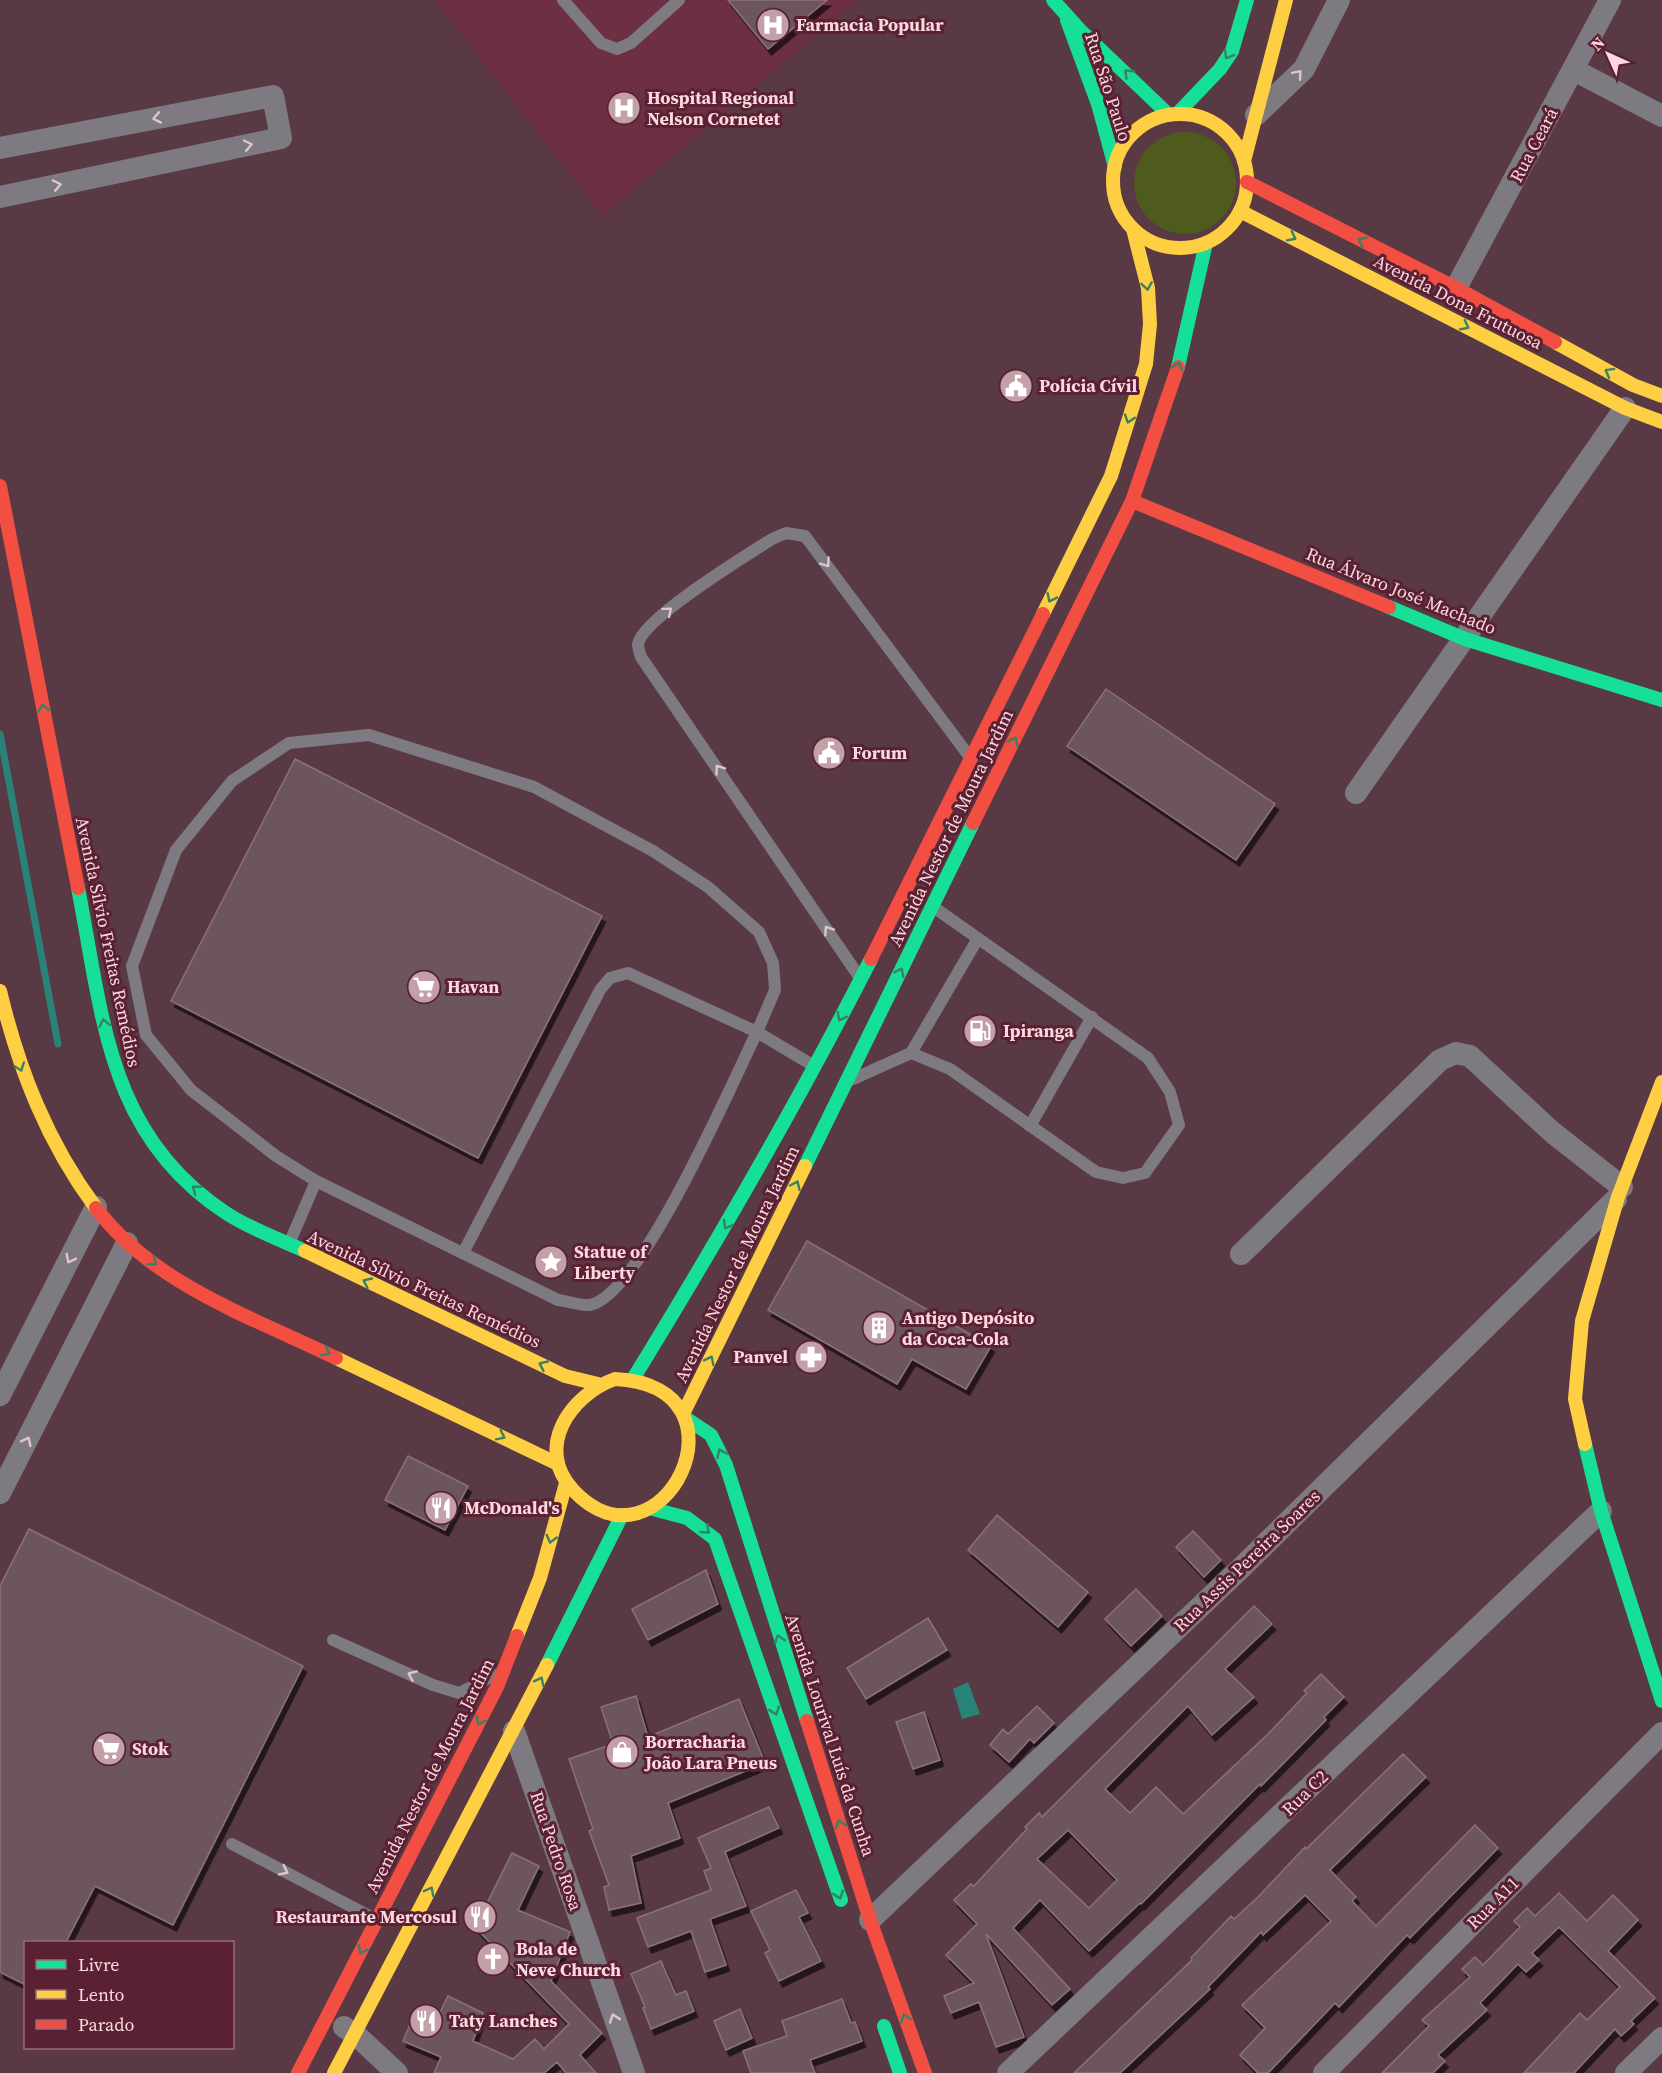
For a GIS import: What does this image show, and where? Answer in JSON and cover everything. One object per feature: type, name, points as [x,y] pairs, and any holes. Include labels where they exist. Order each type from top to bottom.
[{"type":"main road","name":"Rua São Paulo","points":[[1053,0],[1067,18],[1173,114]]},
{"type":"main road","name":"Avenida Nestor de Moura Jardim","points":[[633,1379],[724,1231],[830,1075],[918,899],[979,813],[984,768],[1111,476],[1146,364],[1150,324],[1148,288],[1133,229],[1120,211],[1114,190],[1115,167],[1121,150],[1132,134],[1147,123],[1173,114],[1220,69],[1232,51],[1247,0]]},
{"type":"main road","points":[[1244,161],[1286,0]]},
{"type":"main road","name":"Rua São Paulo","points":[[1067,18],[1098,104],[1115,167]]},
{"type":"main road","points":[[1133,229],[1152,241],[1173,247],[1191,247],[1206,243],[1226,230],[1240,211],[1247,182],[1244,161],[1236,143],[1224,129],[1202,118],[1173,114]]},
{"type":"main road","name":"Avenida Dona Frutuosa","points":[[1247,182],[1456,288],[1633,385],[1662,396]]},
{"type":"main road","name":"Avenida Dona Frutuosa","points":[[1240,211],[1625,408],[1662,422]]},
{"type":"main road","name":"Avenida Nestor de Moura Jardim","points":[[685,1416],[663,1390],[633,1379],[615,1379],[598,1384],[573,1403],[558,1432],[558,1464],[567,1483],[578,1498],[590,1506],[622,1515],[653,1509],[682,1475],[686,1461],[685,1416],[768,1245],[830,1075],[918,899],[953,797],[984,768],[1132,501],[1180,362],[1206,243]]},
{"type":"main road","name":"Avenida Sílvio Freitas Remédios","points":[[0,486],[111,1059],[127,1100],[146,1136],[176,1174],[227,1214],[565,1376],[598,1384]]},
{"type":"main road","name":"Rua Álvaro José Machado","points":[[1132,501],[1465,639],[1662,700]]},
{"type":"main road","points":[[953,797],[979,813]]},
{"type":"main road","points":[[0,991],[12,1044],[36,1111],[64,1162],[96,1207],[127,1243],[181,1283],[558,1464]]},
{"type":"main road","points":[[1662,1082],[1620,1192],[1582,1321],[1575,1399],[1601,1511],[1662,1701]]},
{"type":"main road","name":"Avenida Lourival Luís da Cunha","points":[[685,1416],[711,1435],[726,1465],[870,1920],[925,2073]]},
{"type":"main road","name":"Avenida Nestor de Moura Jardim","points":[[298,2073],[504,1671],[540,1578],[567,1483]]},
{"type":"main road","points":[[653,1509],[676,1512],[689,1518],[715,1539],[846,1916]]},
{"type":"main road","points":[[334,2073],[514,1731],[622,1515]]},
{"type":"main road","points":[[881,2017],[900,2073]]},
{"type":"street","points":[[1256,115],[1304,69],[1339,0]]},
{"type":"street","name":"Rua Ceará","points":[[1456,288],[1610,0]]},
{"type":"street","points":[[1574,70],[1662,116]]},
{"type":"street","points":[[0,148],[273,96],[281,138],[0,197]]},
{"type":"street","points":[[1356,793],[1625,408]]},
{"type":"street","points":[[1241,1254],[1440,1060],[1456,1053],[1470,1056],[1620,1192]]},
{"type":"street","name":"Rua Assis Pereira Soares","points":[[870,1920],[1240,1569],[1620,1192]]},
{"type":"street","points":[[0,1395],[96,1207]]},
{"type":"street","points":[[0,1493],[127,1243]]},
{"type":"street","name":"Rua C2","points":[[1008,2073],[1601,1511]]},
{"type":"street","name":"Rua Pedro Rosa","points":[[514,1731],[634,2073]]},
{"type":"street","name":"Rua A11","points":[[1324,2073],[1662,1733]]},
{"type":"street","points":[[327,2019],[355,2034],[397,2073]]},
{"type":"street","points":[[1626,2073],[1662,2038]]},
{"type":"street","points":[[614,2073],[626,2050]]},
{"type":"lane","points":[[563,0],[601,43],[617,49],[631,43],[679,0]]},
{"type":"lane","points":[[872,989],[641,657],[638,644],[647,628],[684,598],[772,539],[786,533],[805,536],[984,768]]},
{"type":"lane","points":[[369,735],[534,787],[653,851],[708,887],[759,932],[773,963],[775,990],[757,1032],[649,1247],[609,1295],[590,1305],[558,1300],[316,1181],[276,1156],[191,1090],[146,1035],[132,966],[176,850],[232,781],[289,743],[369,735]]},
{"type":"lane","points":[[463,1253],[563,1056],[600,990],[610,978],[628,973],[757,1032],[830,1075],[911,1053],[950,1070],[1096,1172],[1123,1178],[1145,1173],[1179,1125],[1170,1092],[1148,1058],[1092,1017],[918,899]]},
{"type":"lane","points":[[911,1053],[977,940]]},
{"type":"lane","points":[[1030,1126],[1092,1017]]},
{"type":"lane","points":[[289,1244],[316,1181]]},
{"type":"lane","points":[[333,1640],[433,1685],[459,1693],[504,1671]]},
{"type":"lane","points":[[232,1844],[378,1920]]},
{"type":"shaded area","name":"Hospital Regional Nelson Cornetet","points":[[434,0],[858,0],[602,216]]},
{"type":"shaded area","points":[[1185,132],[1205,135],[1214,140],[1228,154],[1233,163],[1236,183],[1233,203],[1228,212],[1214,226],[1205,231],[1185,234],[1165,231],[1156,226],[1142,212],[1137,203],[1134,183],[1137,163],[1142,154],[1156,140],[1165,135]]},
{"type":"shaded area","points":[[968,1682],[980,1714],[962,1719],[953,1689]]},
{"type":"building","name":"Farmacia Popular","points":[[728,0],[827,0],[768,49]]},
{"type":"building","points":[[1106,689],[1275,804],[1236,860],[1067,746]]},
{"type":"building","points":[[295,759],[602,916],[478,1158],[171,1001]]},
{"type":"building","name":"Antigo Depósito da Coca-Cola","points":[[807,1241],[991,1346],[966,1389],[912,1359],[897,1384],[768,1310]]},
{"type":"building","points":[[408,1456],[468,1486],[445,1530],[385,1500]]},
{"type":"building","points":[[997,1515],[1088,1592],[1058,1627],[968,1550]]},
{"type":"building","points":[[29,1529],[303,1666],[173,1925],[95,1886],[67,1941],[24,1941],[24,1984],[0,1972],[0,1586]]},
{"type":"building","points":[[1193,1531],[1221,1560],[1204,1577],[1176,1547]]},
{"type":"building","points":[[706,1570],[718,1604],[648,1640],[632,1609]]},
{"type":"building","points":[[1136,1589],[1162,1616],[1131,1646],[1105,1619]]},
{"type":"building","points":[[1254,1606],[1272,1624],[1225,1669],[1254,1697],[1212,1735],[1188,1706],[1105,1789],[1130,1813],[1156,1787],[1183,1814],[1268,1734],[1307,1693],[1304,1691],[1321,1674],[1344,1697],[1324,1717],[1326,1720],[1261,1786],[1260,1784],[1141,1904],[1089,1951],[1040,1900],[1013,1928],[1070,1989],[1052,2005],[986,1934],[1024,2037],[996,2047],[979,2002],[951,2013],[944,1996],[974,1983],[946,1955],[977,1924],[954,1900],[971,1884],[974,1886],[1039,1813],[1042,1817]],"holes":[[[1068,1830],[1117,1880],[1089,1908],[1037,1859]]]},
{"type":"building","points":[[928,1618],[947,1650],[866,1699],[847,1668]]},
{"type":"building","points":[[636,1696],[648,1737],[739,1699],[765,1763],[668,1803],[680,1838],[631,1856],[641,1903],[609,1910],[604,1887],[609,1885],[589,1831],[593,1829],[569,1759],[613,1744],[601,1707]]},
{"type":"building","points":[[1037,1706],[1054,1723],[1034,1743],[1030,1739],[1009,1762],[990,1745],[1003,1729],[1008,1734]]},
{"type":"building","points":[[924,1712],[940,1760],[913,1769],[896,1722]]},
{"type":"building","points":[[1403,1754],[1426,1777],[1330,1870],[1356,1897],[1352,1901],[1376,1926],[1475,1825],[1498,1848],[1410,1938],[1407,1935],[1339,2007],[1335,2003],[1268,2073],[1258,2073],[1240,2055],[1265,2028],[1242,2005],[1331,1921],[1305,1895],[1263,1935],[1261,1932],[1208,1987],[1210,1989],[1120,2073],[1074,2073],[1192,1960],[1191,1958],[1231,1916],[1234,1919],[1258,1897],[1305,1847],[1306,1849]]},
{"type":"building","points":[[769,1807],[779,1828],[725,1852],[746,1906],[710,1919],[726,1965],[705,1972],[691,1931],[648,1947],[637,1918],[711,1890],[704,1871],[711,1868],[698,1838]]},
{"type":"building","points":[[512,1853],[539,1866],[518,1910],[570,1932],[551,1981],[602,2033],[580,2055],[596,2073],[566,2073],[557,2062],[544,2073],[434,2073],[441,2057],[403,2041],[412,2020],[432,2029],[448,1996],[483,2013],[473,2041],[513,2059],[535,2039],[544,2049],[569,2024],[475,1927]]},
{"type":"building","points":[[796,1890],[808,1913],[799,1917],[821,1961],[779,1981],[765,1953],[770,1950],[751,1911]]},
{"type":"building","points":[[1559,1893],[1587,1921],[1613,1895],[1638,1920],[1608,1951],[1655,1998],[1631,2021],[1634,2024],[1621,2036],[1615,2029],[1574,2073],[1524,2073],[1580,2013],[1587,2020],[1620,1987],[1559,1927],[1532,1953],[1539,1960],[1526,1972],[1518,1964],[1480,2003],[1487,2010],[1438,2055],[1445,2061],[1433,2073],[1382,2073],[1429,2026],[1422,2020],[1470,1977],[1462,1969],[1475,1957],[1483,1965],[1520,1927],[1514,1921],[1527,1908],[1535,1916]]},
{"type":"building","points":[[661,1961],[676,1995],[686,1991],[694,2011],[651,2029],[643,2008],[645,2007],[631,1974]]},
{"type":"building","points":[[842,1999],[851,2023],[855,2022],[862,2041],[810,2060],[815,2073],[751,2073],[743,2051],[787,2036],[782,2021]]},
{"type":"building","points":[[740,2009],[752,2038],[726,2050],[714,2021]]},
{"type":"waterway","points":[[0,734],[58,1044]]},
{"type":"traffic: fast","points":[[1053,0],[1080,30],[1169,115]]},
{"type":"traffic: fast","points":[[1177,114],[1220,69],[1232,51],[1247,0]]},
{"type":"traffic: fast","points":[[1067,20],[1098,104],[1115,167]]},
{"type":"traffic: fast","points":[[1178,367],[1206,243]]},
{"type":"traffic: fast","points":[[1389,607],[1465,639],[1662,700]]},
{"type":"traffic: fast","points":[[805,1166],[973,823]]},
{"type":"traffic: fast","points":[[78,888],[104,1027],[133,1110],[156,1147],[186,1182],[226,1213],[255,1229],[305,1251]]},
{"type":"traffic: fast","points":[[633,1379],[756,1172],[871,959]]},
{"type":"traffic: fast","points":[[687,1419],[711,1435],[726,1465],[807,1721]]},
{"type":"traffic: fast","points":[[1585,1444],[1601,1511],[1662,1701]]},
{"type":"traffic: fast","points":[[653,1509],[687,1518],[715,1539],[841,1900]]},
{"type":"traffic: fast","points":[[547,1665],[622,1515]]},
{"type":"traffic: fast","points":[[884,2026],[900,2073]]},
{"type":"traffic: slow","points":[[1244,161],[1286,0]]},
{"type":"traffic: slow","points":[[1180,114],[1205,120],[1227,134],[1241,156],[1247,181],[1241,206],[1227,228],[1205,242],[1180,248],[1155,242],[1133,228],[1119,206],[1113,181],[1119,156],[1133,134],[1155,120],[1180,114]]},
{"type":"traffic: slow","points":[[1240,211],[1625,408],[1662,422]]},
{"type":"traffic: slow","points":[[1043,614],[1111,476],[1146,364],[1150,324],[1148,288],[1133,229]]},
{"type":"traffic: slow","points":[[1555,342],[1633,385],[1662,396]]},
{"type":"traffic: slow","points":[[0,991],[16,1049],[37,1104],[63,1157],[96,1208]]},
{"type":"traffic: slow","points":[[1585,1444],[1575,1399],[1582,1321],[1618,1197],[1662,1082]]},
{"type":"traffic: slow","points":[[684,1412],[805,1166]]},
{"type":"traffic: slow","points":[[305,1251],[565,1376],[598,1384]]},
{"type":"traffic: slow","points":[[336,1358],[558,1464]]},
{"type":"traffic: slow","points":[[615,1379],[658,1390],[682,1413],[689,1442],[681,1472],[663,1498],[637,1513],[606,1513],[573,1490],[562,1474],[557,1457],[557,1441],[562,1425],[572,1410],[584,1397],[615,1379]]},
{"type":"traffic: slow","points":[[517,1636],[540,1578],[566,1483]]},
{"type":"traffic: slow","points":[[334,2073],[547,1665]]},
{"type":"traffic: jam","points":[[1247,182],[1456,288],[1555,342]]},
{"type":"traffic: jam","points":[[973,823],[1132,501],[1178,367]]},
{"type":"traffic: jam","points":[[0,486],[78,888]]},
{"type":"traffic: jam","points":[[1132,501],[1389,607]]},
{"type":"traffic: jam","points":[[871,959],[1043,614]]},
{"type":"traffic: jam","points":[[96,1208],[120,1235],[146,1258],[175,1278],[238,1313],[336,1358]]},
{"type":"traffic: jam","points":[[298,2073],[497,1687],[517,1636]]},
{"type":"traffic: jam","points":[[807,1721],[870,1920],[925,2073]]},
{"type":"place","name":"Farmacia Popular","points":[[773,25]]},
{"type":"place","name":"Hospital Regional Nelson Cornetet","points":[[624,108]]},
{"type":"place","name":"Polícia Cívil","points":[[1016,386]]},
{"type":"place","name":"Forum","points":[[829,753]]},
{"type":"place","name":"Havan","points":[[424,987]]},
{"type":"place","name":"Ipiranga","points":[[980,1031]]},
{"type":"place","name":"Statue of Liberty","points":[[551,1262]]},
{"type":"place","name":"Antigo Depósito da Coca-Cola","points":[[879,1328]]},
{"type":"place","name":"Panvel","points":[[811,1357]]},
{"type":"place","name":"McDonald's","points":[[441,1508]]},
{"type":"place","name":"Stok","points":[[109,1749]]},
{"type":"place","name":"Borracharia João Lara Pneus","points":[[622,1752]]},
{"type":"place","name":"Restaurante Mercosul","points":[[480,1917]]},
{"type":"place","name":"Bola de Neve Church","points":[[493,1959]]},
{"type":"place","name":"Taty Lanches","points":[[426,2021]]}]
